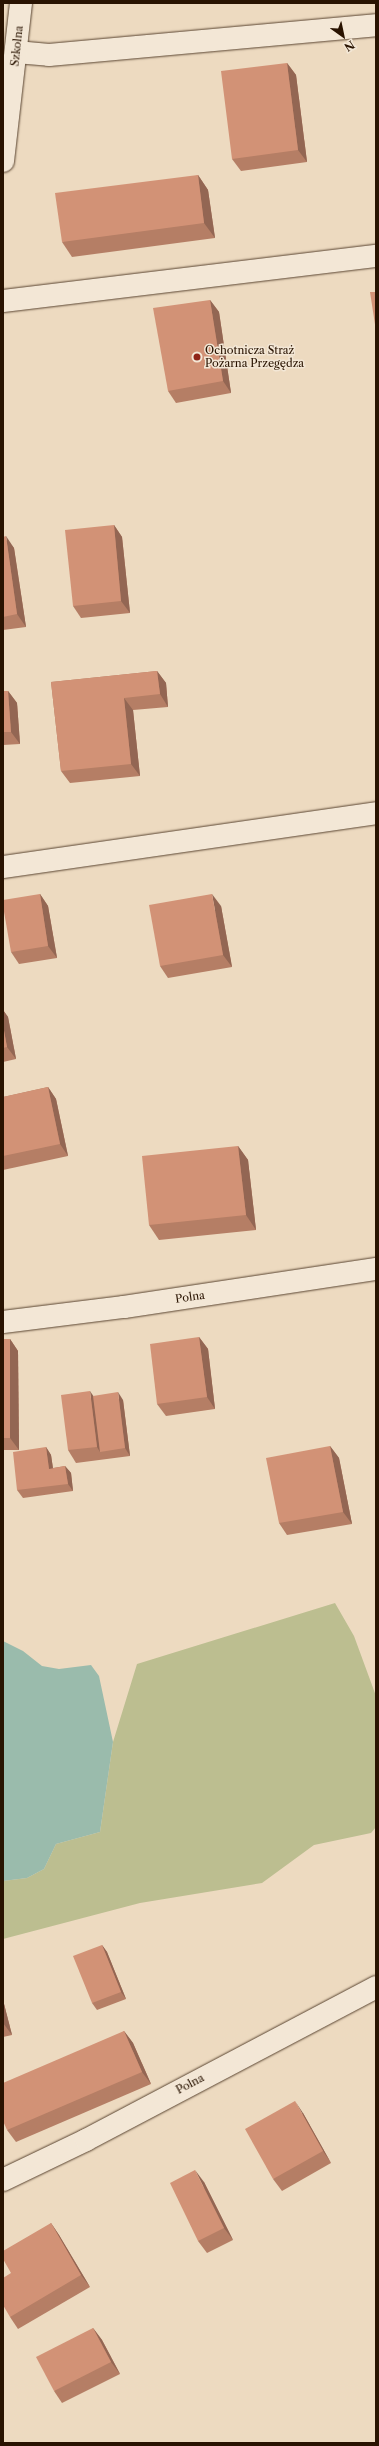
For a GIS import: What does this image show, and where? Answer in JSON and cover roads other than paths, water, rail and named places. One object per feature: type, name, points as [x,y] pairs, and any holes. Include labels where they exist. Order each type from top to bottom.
[{"type":"street","name":"Szkolna","points":[[3,161],[21,3]]},
{"type":"street","points":[[16,52],[49,55],[376,24]]},
{"type":"street","points":[[3,301],[376,256]]},
{"type":"street","points":[[3,867],[376,813]]},
{"type":"street","name":"Polna","points":[[3,1322],[124,1307],[376,1269]]},
{"type":"street","name":"Polna","points":[[3,2180],[86,2140],[376,1988]]},
{"type":"place","name":"Ochotnicza Straż Pożarna Przegędza","points":[[197,357]]}]
